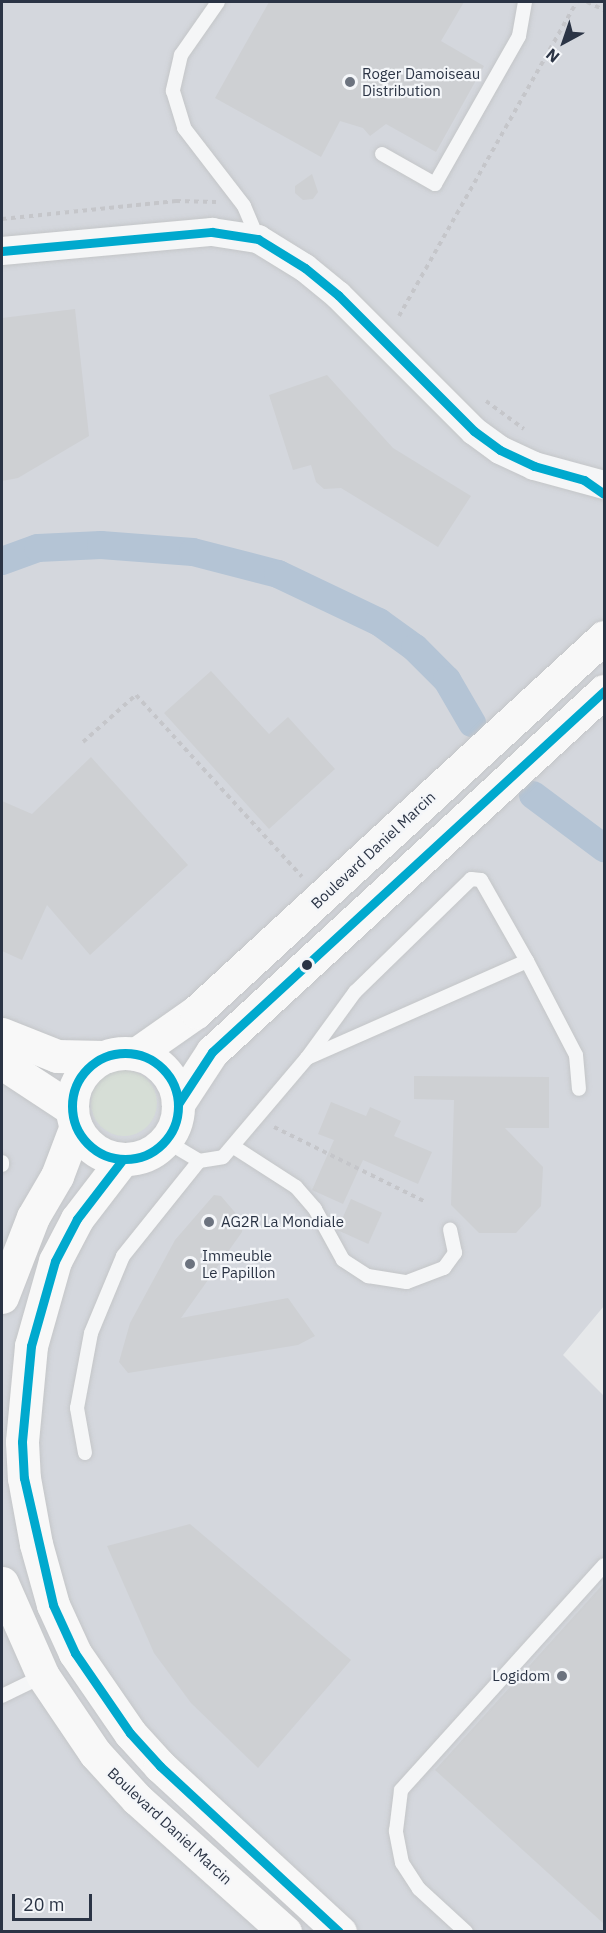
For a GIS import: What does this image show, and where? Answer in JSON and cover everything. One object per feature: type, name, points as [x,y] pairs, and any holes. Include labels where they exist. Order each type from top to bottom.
[{"type":"main road","name":"Boulevard Daniel Marcin","points":[[135,1054],[204,1004],[604,637]]},
{"type":"main road","points":[[2,1063],[74,1117],[100,1152],[123,1159],[147,1154],[166,1141],[178,1104],[212,1052],[604,691]]},
{"type":"main road","points":[[2,1034],[57,1056],[104,1057],[135,1054],[165,1072],[178,1104]]},
{"type":"main road","points":[[2,1297],[33,1217],[57,1176],[74,1117],[75,1090],[83,1073],[104,1057]]},
{"type":"main road","points":[[123,1159],[77,1219],[55,1261],[31,1346],[22,1442],[24,1478],[36,1544],[53,1605],[75,1653],[130,1732],[160,1766],[340,1932]]},
{"type":"main road","name":"Boulevard Daniel Marcin","points":[[2,1583],[43,1676],[95,1753],[137,1799],[285,1932]]},
{"type":"street","points":[[2,251],[212,232],[258,239],[296,262],[338,295],[474,431],[500,450],[534,466],[598,486]]},
{"type":"lane","points":[[218,2],[181,55],[173,91],[184,128],[244,206],[258,239]]},
{"type":"lane","points":[[382,154],[435,184],[519,36],[522,3]]},
{"type":"lane","points":[[166,1141],[200,1161],[223,1157],[234,1147],[307,1058],[355,992],[471,879],[481,880],[576,1054],[579,1089]]},
{"type":"lane","points":[[307,1058],[527,961]]},
{"type":"lane","points":[[234,1147],[296,1187],[315,1209],[343,1260],[368,1276],[407,1282],[435,1273],[451,1262],[455,1253],[450,1230]]},
{"type":"lane","points":[[85,1453],[77,1408],[91,1333],[123,1256],[200,1161]]},
{"type":"lane","points":[[466,1932],[419,1889],[402,1863],[396,1831],[401,1790],[604,1565]]},
{"type":"lane","points":[[2,1696],[43,1676]]},
{"type":"path","points":[[407,324],[399,316],[577,2]]},
{"type":"path","points":[[587,2],[604,10]]},
{"type":"path","points":[[476,393],[531,434]]},
{"type":"path","points":[[83,742],[136,695],[307,880]]},
{"type":"path","points":[[258,1118],[424,1201]]},
{"type":"shaded area","points":[[2,2],[604,2],[604,1306],[563,1355],[604,1396],[604,1931],[2,1932]]},
{"type":"shaded area","points":[[117,1070],[131,1070],[143,1075],[152,1084],[157,1103],[155,1116],[148,1127],[131,1136],[117,1136],[105,1131],[96,1122],[91,1110],[91,1096],[96,1084],[105,1075]]},
{"type":"building","name":"Roger Damoiseau Distribution","points":[[269,2],[464,2],[441,41],[484,66],[436,152],[386,124],[370,136],[363,128],[340,121],[321,157],[215,98]]},
{"type":"building","points":[[312,174],[318,192],[313,199],[303,200],[295,193],[295,186]]},
{"type":"building","points":[[75,309],[89,436],[18,478],[2,481],[2,318]]},
{"type":"building","points":[[327,375],[393,448],[471,496],[438,547],[341,488],[324,489],[316,482],[311,465],[293,470],[269,395]]},
{"type":"building","points":[[211,671],[269,734],[288,717],[335,769],[269,829],[164,713]]},
{"type":"building","points":[[91,757],[188,865],[90,955],[47,905],[22,960],[2,951],[2,801],[32,814]]},
{"type":"building","points":[[414,1076],[549,1077],[549,1128],[505,1128],[543,1167],[541,1206],[516,1233],[479,1233],[451,1205],[454,1100],[414,1099]]},
{"type":"building","points":[[331,1102],[366,1116],[370,1107],[401,1121],[394,1136],[432,1152],[418,1184],[363,1160],[343,1204],[312,1190],[334,1140],[318,1134]]},
{"type":"building","name":"Immeuble Le Papillon","points":[[214,1195],[221,1196],[238,1216],[243,1224],[242,1232],[181,1318],[288,1298],[315,1336],[298,1345],[128,1373],[119,1362],[130,1323],[175,1240]]},
{"type":"building","points":[[351,1199],[382,1213],[368,1244],[337,1230]]},
{"type":"building","points":[[190,1524],[351,1660],[258,1768],[191,1703],[154,1653],[107,1546]]},
{"type":"building","name":"Logidom","points":[[604,1583],[604,1924],[435,1770]]},
{"type":"waterway","points":[[2,561],[38,548],[101,545],[193,552],[278,574],[379,622],[415,648],[447,680],[472,723]]},
{"type":"waterway","points":[[533,795],[604,848]]},
{"type":"transit line","points":[[2,251],[212,232],[258,239],[305,268],[338,295],[474,431],[500,450],[534,466],[584,480],[604,494]]},
{"type":"transit line","points":[[178,1104],[212,1052],[604,691]]},
{"type":"transit line","points":[[125,1053],[145,1057],[162,1069],[174,1086],[178,1106],[174,1126],[162,1143],[145,1155],[125,1159],[105,1155],[88,1143],[76,1126],[72,1106],[76,1086],[88,1069],[105,1057],[125,1053]]},
{"type":"transit line","points":[[123,1159],[77,1219],[55,1261],[31,1346],[22,1442],[24,1478],[53,1605],[75,1653],[130,1733],[160,1766],[339,1932]]},
{"type":"place","name":"Roger Damoiseau Distribution","points":[[350,82]]},
{"type":"place","name":"AG2R La Mondiale","points":[[209,1222]]},
{"type":"place","name":"Immeuble Le Papillon","points":[[190,1264]]},
{"type":"place","name":"Logidom","points":[[562,1676]]}]
